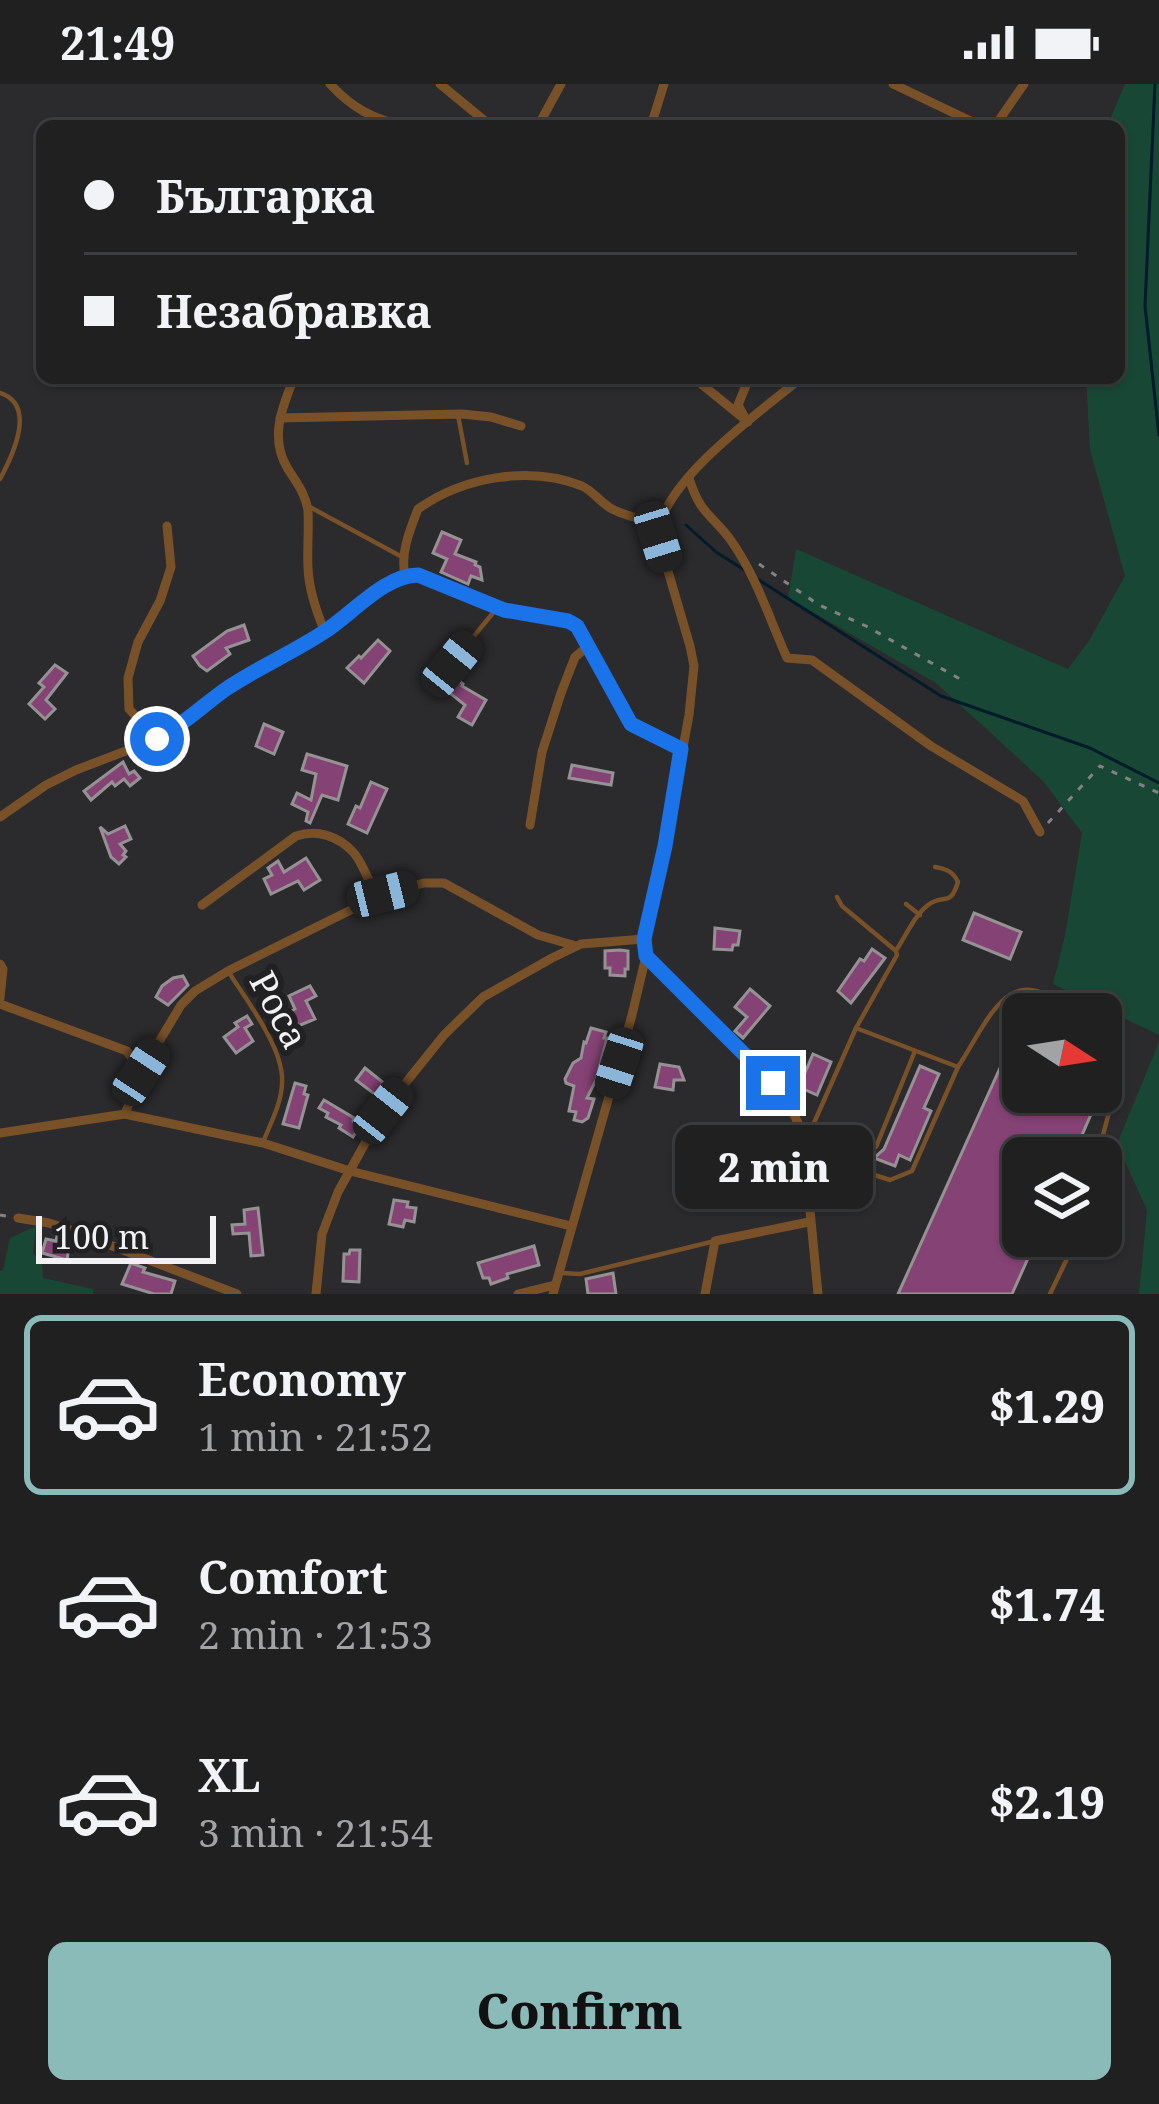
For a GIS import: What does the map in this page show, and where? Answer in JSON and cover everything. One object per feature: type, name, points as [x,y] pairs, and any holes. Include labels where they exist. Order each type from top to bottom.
[{"type":"street","points":[[330,84],[349,104],[379,120]]},
{"type":"street","points":[[440,84],[485,120]]},
{"type":"street","points":[[541,120],[561,84]]},
{"type":"street","points":[[653,120],[664,84]]},
{"type":"street","points":[[893,84],[968,120]]},
{"type":"street","points":[[999,120],[1023,84]]},
{"type":"street","points":[[292,384],[280,418],[279,448],[308,506],[308,572],[313,604],[325,632]]},
{"type":"street","points":[[701,384],[748,422]]},
{"type":"street","points":[[747,384],[738,405],[748,422]]},
{"type":"street","points":[[518,1294],[554,1290],[646,956],[644,939],[689,715],[694,666],[658,523],[673,496],[709,455],[794,384]]},
{"type":"street","points":[[280,418],[458,415],[491,417],[521,426]]},
{"type":"street","points":[[405,575],[404,558],[418,509],[459,487],[498,478],[539,475],[584,487],[611,508],[658,523]]},
{"type":"street","points":[[689,478],[706,515],[730,539],[747,567],[787,658],[812,660],[931,746],[1023,801],[1040,832]]},
{"type":"street","points":[[157,739],[129,709],[128,678],[138,642],[160,601],[171,567],[167,526]]},
{"type":"street","points":[[0,817],[46,785],[187,722],[229,687],[325,632],[387,583],[405,575],[418,575],[497,608],[577,626],[631,724],[681,749]]},
{"type":"street","points":[[530,825],[542,752],[561,693],[575,657],[588,646]]},
{"type":"street","points":[[202,905],[307,832],[326,834],[352,850],[369,882],[383,894]]},
{"type":"street","points":[[125,1114],[141,1072],[195,991],[383,894],[444,883],[558,943],[644,939]]},
{"type":"street","points":[[316,1294],[322,1234],[338,1192],[383,1111],[444,1035],[483,997],[581,944]]},
{"type":"street","points":[[646,956],[786,1099],[804,1147],[818,1294]]},
{"type":"street","points":[[0,964],[0,1001],[127,1051],[141,1072]]},
{"type":"street","points":[[0,1133],[125,1114],[262,1143],[350,1171],[571,1226]]},
{"type":"street","points":[[18,1218],[76,1232],[236,1294]]},
{"type":"street","points":[[705,1294],[715,1241],[809,1222]]},
{"type":"lane","points":[[0,393],[12,397],[19,407],[14,453],[0,479]]},
{"type":"lane","points":[[458,415],[467,463]]},
{"type":"lane","points":[[308,506],[404,558]]},
{"type":"lane","points":[[452,664],[497,608]]},
{"type":"lane","points":[[804,1147],[869,1000],[892,966],[896,951],[925,907],[954,895],[956,877],[935,867]]},
{"type":"lane","points":[[837,897],[896,951]]},
{"type":"lane","points":[[906,904],[920,915]]},
{"type":"lane","name":"Роса","points":[[228,971],[267,1035],[282,1075],[279,1102],[262,1143]]},
{"type":"lane","points":[[1011,993],[1022,988],[1048,993]]},
{"type":"lane","points":[[865,1172],[890,1180],[912,1171],[958,1067],[1002,1002]]},
{"type":"lane","points":[[856,1028],[958,1067]]},
{"type":"lane","points":[[875,1148],[915,1051]]},
{"type":"lane","points":[[559,1273],[580,1274],[715,1241]]},
{"type":"lane","points":[[1050,1294],[1068,1257]]},
{"type":"path","points":[[757,562],[819,605],[968,683]]},
{"type":"path","points":[[1040,832],[1100,766],[1159,793]]},
{"type":"green space","points":[[1125,84],[1159,84],[1159,1035],[1122,1017],[1122,993],[1072,993],[1053,984],[1082,833],[1043,781],[936,683],[788,598],[796,549],[1068,669],[1090,639],[1125,576],[1090,450],[1086,384],[1125,384],[1125,120],[1110,120]]},
{"type":"green space","points":[[1159,1042],[1159,1294],[1139,1294],[1147,1210],[1122,1155],[1120,1137]]},
{"type":"green space","points":[[36,1226],[33,1253],[42,1263],[43,1278],[93,1289],[93,1294],[0,1294],[0,1271],[10,1238]]},
{"type":"building","points":[[442,532],[461,540],[455,554],[476,562],[482,580],[471,576],[468,584],[441,572],[447,559],[433,553]]},
{"type":"building","points":[[244,625],[249,640],[226,648],[230,654],[207,671],[200,666],[193,656],[227,631]]},
{"type":"building","points":[[378,640],[390,651],[364,683],[347,668]]},
{"type":"building","points":[[55,665],[67,673],[46,700],[55,709],[45,719],[29,704]]},
{"type":"building","points":[[450,674],[486,700],[472,725],[458,717],[465,705],[441,686]]},
{"type":"building","points":[[264,724],[283,732],[274,754],[256,746]]},
{"type":"building","points":[[307,754],[347,766],[338,800],[322,795],[310,823],[308,812],[292,804],[297,793],[311,800],[316,774],[302,770]]},
{"type":"building","points":[[123,762],[129,774],[134,771],[140,778],[130,786],[124,779],[115,786],[112,782],[91,800],[84,791]]},
{"type":"building","points":[[572,765],[613,773],[611,785],[569,778]]},
{"type":"building","points":[[371,782],[387,789],[367,833],[348,824]]},
{"type":"building","points":[[125,826],[131,839],[120,844],[126,857],[119,864],[111,857],[100,827],[108,834]]},
{"type":"building","points":[[306,858],[320,880],[304,890],[298,881],[271,894],[264,879],[272,875],[268,868],[278,861],[284,872]]},
{"type":"building","points":[[974,913],[1021,932],[1010,959],[963,940]]},
{"type":"building","points":[[715,928],[740,931],[738,945],[732,950],[714,949]]},
{"type":"building","points":[[872,949],[885,958],[851,1003],[838,991]]},
{"type":"building","points":[[605,951],[628,951],[628,969],[625,976],[610,975]]},
{"type":"building","points":[[183,976],[188,985],[168,1005],[156,997],[162,986]]},
{"type":"building","points":[[310,986],[316,996],[306,1001],[315,1019],[298,1026],[290,1012],[295,1009],[289,996]]},
{"type":"building","points":[[750,989],[770,1006],[743,1038],[735,1031],[747,1017],[735,1007]]},
{"type":"building","points":[[247,1016],[252,1024],[245,1028],[253,1041],[236,1053],[224,1037]]},
{"type":"building","points":[[591,1028],[606,1032],[607,1038],[587,1098],[594,1099],[582,1122],[574,1120],[576,1112],[569,1111],[574,1086],[565,1079],[581,1058]]},
{"type":"building","points":[[813,1054],[831,1062],[817,1095],[799,1087]]},
{"type":"building","points":[[660,1064],[679,1067],[684,1080],[674,1080],[673,1090],[655,1087]]},
{"type":"building","points":[[1002,1064],[1002,1113],[1092,1113],[1081,1137],[1002,1137],[1002,1257],[1029,1257],[1012,1294],[898,1294]]},
{"type":"building","points":[[920,1066],[939,1074],[924,1108],[931,1111],[910,1160],[899,1155],[895,1166],[874,1158],[884,1149]]},
{"type":"building","points":[[365,1068],[390,1088],[381,1099],[356,1080]]},
{"type":"building","points":[[295,1083],[306,1086],[304,1094],[308,1095],[299,1128],[283,1124]]},
{"type":"building","points":[[324,1100],[354,1118],[360,1126],[353,1137],[326,1117],[328,1113],[319,1108]]},
{"type":"building","points":[[394,1200],[416,1208],[414,1222],[405,1220],[403,1227],[389,1224]]},
{"type":"building","points":[[258,1208],[263,1255],[251,1256],[249,1233],[233,1234],[232,1225],[245,1224],[244,1210]]},
{"type":"building","points":[[57,1236],[70,1239],[67,1260],[42,1253],[46,1239],[56,1241]]},
{"type":"building","points":[[534,1246],[539,1265],[491,1284],[483,1278],[478,1263]]},
{"type":"building","points":[[360,1250],[359,1282],[343,1281],[344,1254]]},
{"type":"building","points":[[131,1263],[145,1268],[143,1272],[175,1281],[171,1294],[122,1284]]},
{"type":"building","points":[[613,1273],[616,1294],[588,1294],[586,1279]]},
{"type":"waterway","points":[[1155,84],[1145,306],[1159,435]]},
{"type":"waterway","points":[[686,525],[746,571]]},
{"type":"waterway","points":[[759,580],[941,696],[1090,748],[1159,783]]},
{"type":"route","points":[[157,739],[187,722],[229,687],[325,632],[387,583],[405,575],[418,575],[504,610],[559,618],[577,626],[631,724],[681,749],[644,939],[646,956],[773,1083]]}]
